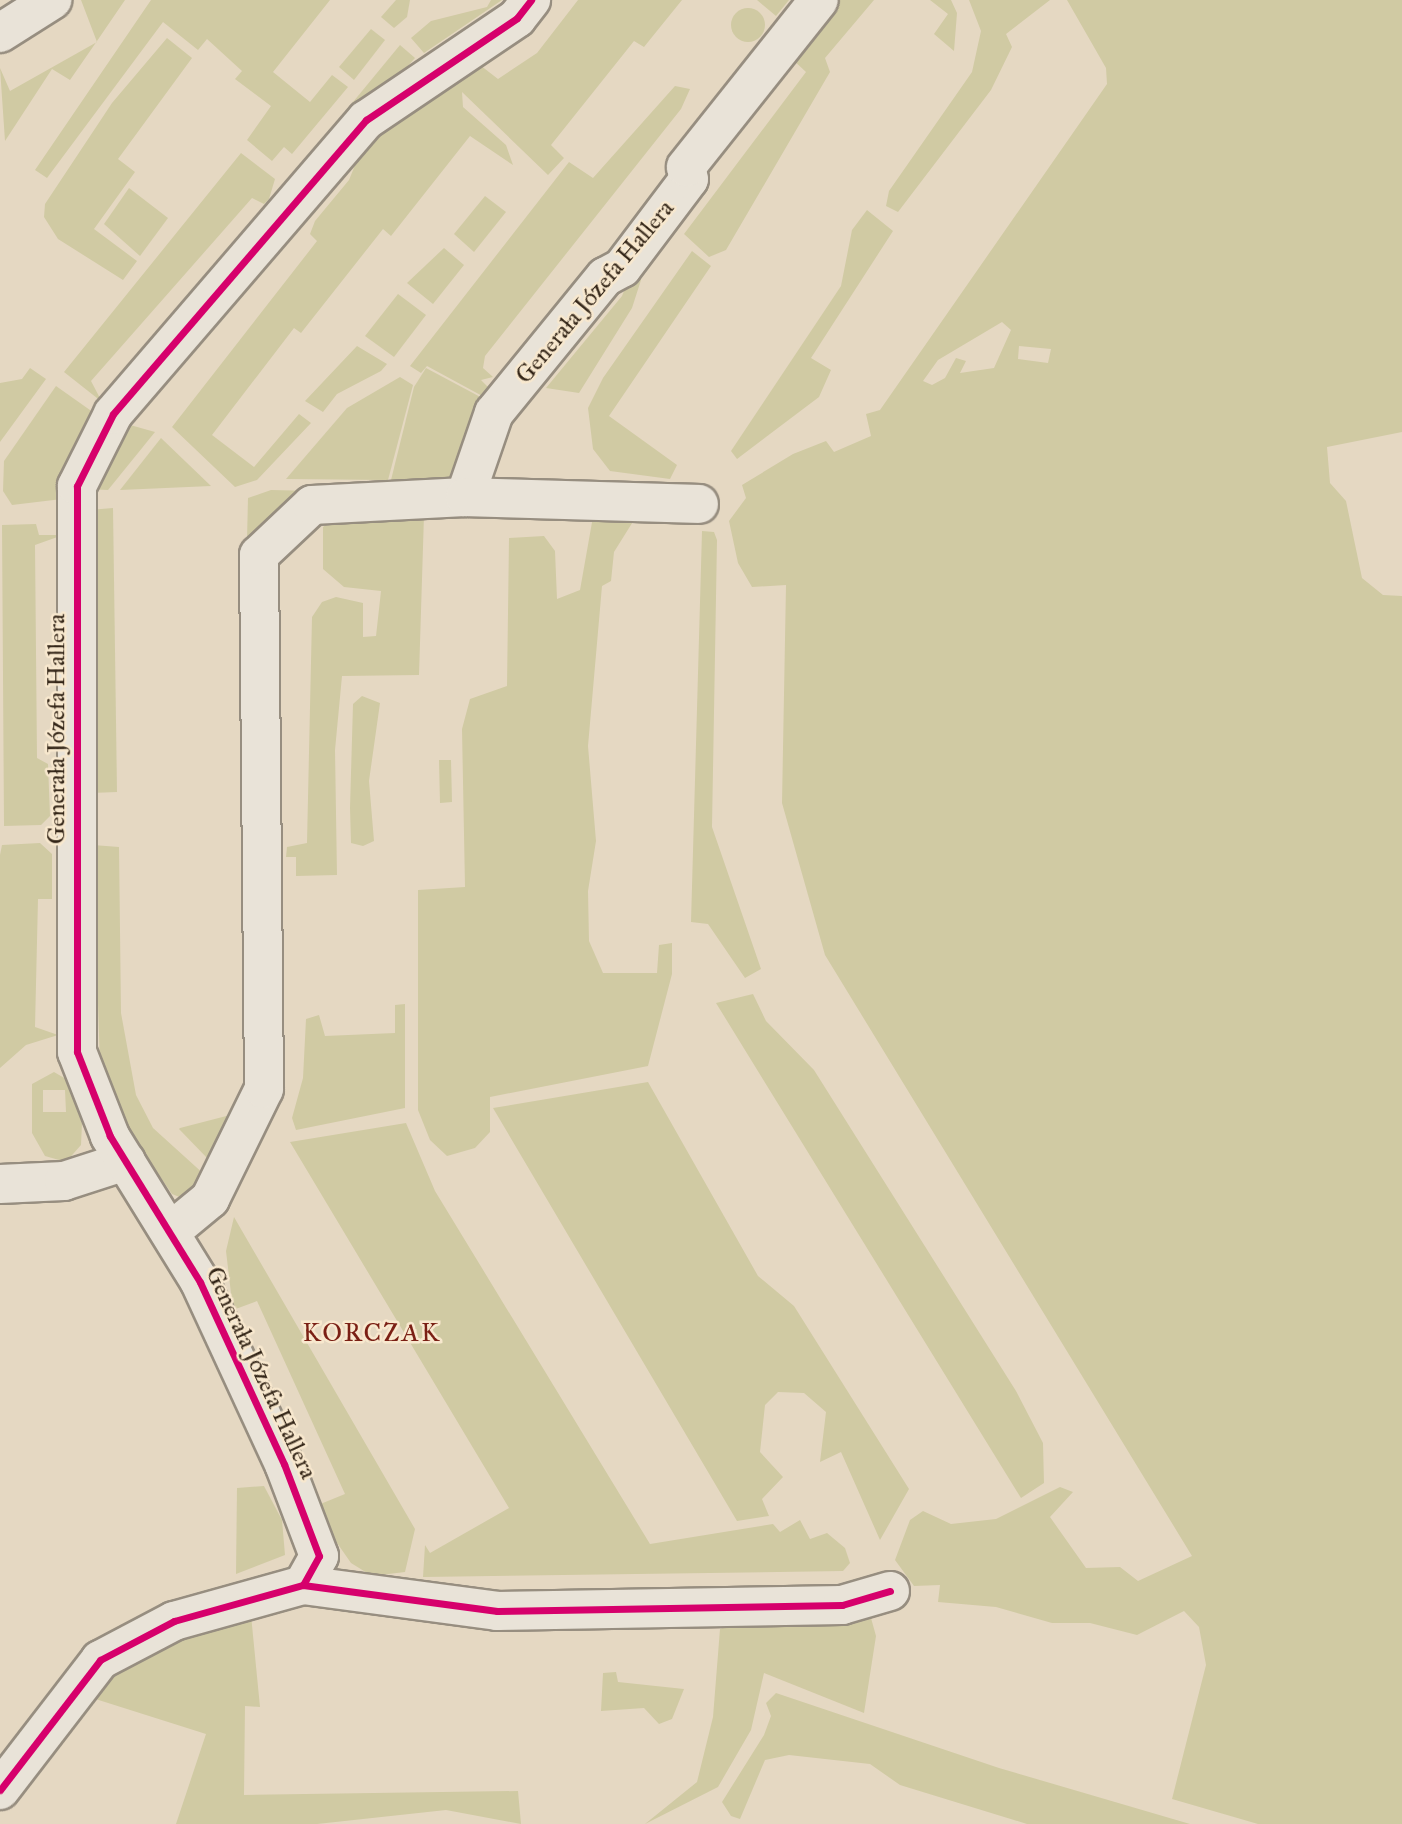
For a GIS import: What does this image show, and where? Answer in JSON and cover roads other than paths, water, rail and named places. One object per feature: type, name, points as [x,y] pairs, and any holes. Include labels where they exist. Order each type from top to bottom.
[{"type":"street","points":[[0,33],[52,0]]},
{"type":"street","name":"Generała Józefa Hallera","points":[[303,1585],[319,1556],[297,1494],[200,1282],[126,1161],[77,1052],[77,486],[84,462],[113,414],[223,279],[366,120],[517,18],[531,0]]},
{"type":"street","name":"Generała Józefa Hallera","points":[[465,497],[494,413],[605,277],[622,268],[689,179],[686,167],[819,0]]},
{"type":"street","points":[[170,1232],[210,1199],[264,1089],[259,555],[312,505],[465,497],[699,504]]},
{"type":"street","points":[[0,1184],[64,1181],[126,1161]]},
{"type":"street","points":[[0,1790],[100,1660],[174,1621],[303,1585],[497,1611],[842,1605],[890,1591]]},
{"type":"district","name":"KORCZAK","points":[[372,1333]]}]
